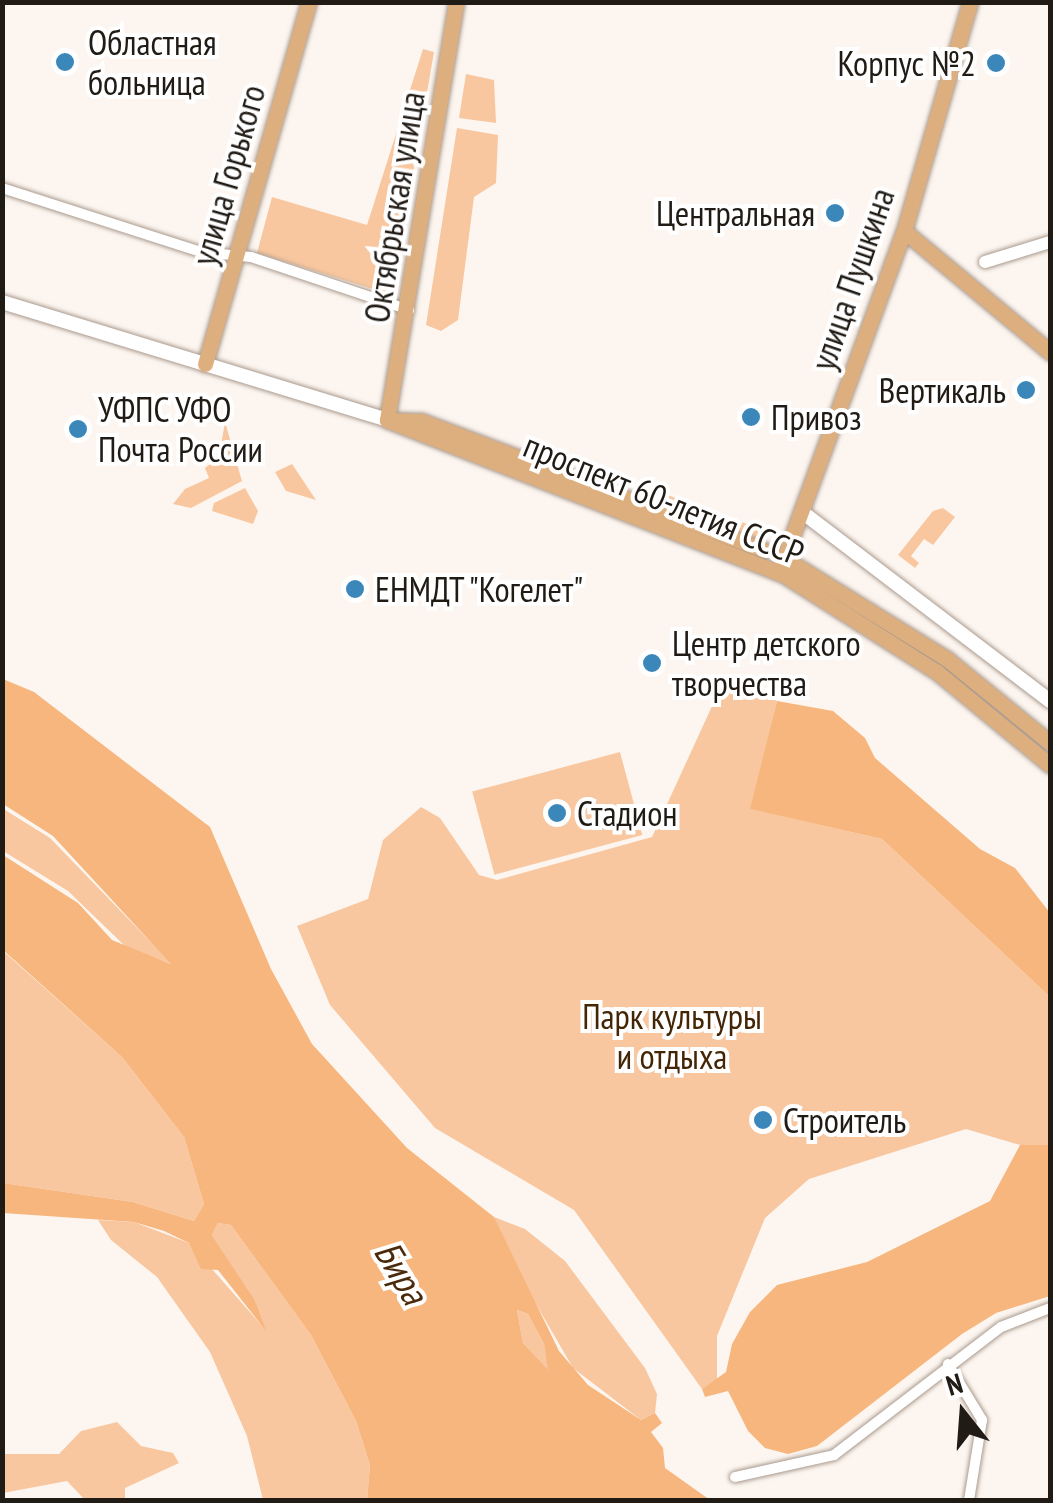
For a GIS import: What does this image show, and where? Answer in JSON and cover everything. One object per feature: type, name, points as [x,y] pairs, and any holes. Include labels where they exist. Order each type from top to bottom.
[{"type":"main road","name":"улица Горького","points":[[205,364],[309,2]]},
{"type":"main road","name":"Октябрьская улица","points":[[387,420],[410,310],[456,2]]},
{"type":"main road","name":"улица Пушкина","points":[[781,565],[904,231],[970,2]]},
{"type":"main road","points":[[904,231],[1050,352]]},
{"type":"main road","name":"проспект 60-летия СССР","points":[[2,302],[387,420],[781,565],[947,659],[1050,743]]},
{"type":"main road","name":"проспект 60-летия СССР","points":[[387,420],[421,421],[764,550],[937,672],[1050,764]]},
{"type":"main road","points":[[802,512],[1050,701]]},
{"type":"street","points":[[2,188],[236,258],[251,257],[410,310]]},
{"type":"street","points":[[985,262],[1050,242]]},
{"type":"street","points":[[735,1477],[834,1454],[1002,1326],[1050,1308]]},
{"type":"street","points":[[948,1364],[982,1420],[969,1500]]},
{"type":"green space","points":[[423,49],[434,52],[392,295],[257,253],[272,197],[367,225]]},
{"type":"green space","points":[[466,74],[494,80],[496,123],[459,118]]},
{"type":"green space","points":[[457,128],[498,135],[496,183],[474,197],[458,320],[441,331],[426,325]]},
{"type":"green space","points":[[225,422],[242,481],[191,508],[173,504],[185,489],[209,478],[205,468],[219,457]]},
{"type":"green space","points":[[292,464],[316,500],[286,491],[275,472]]},
{"type":"green space","points":[[245,488],[258,511],[253,524],[212,511],[214,503]]},
{"type":"green space","points":[[662,493],[766,531],[761,543],[692,515]]},
{"type":"green space","points":[[943,508],[955,517],[933,545],[924,539],[911,556],[919,563],[915,568],[898,555],[933,511]]},
{"type":"green space","name":"Парк культуры и отдыха","points":[[724,680],[777,701],[751,809],[882,839],[1050,997],[1050,1145],[1020,1145],[966,1129],[809,1179],[765,1218],[717,1336],[717,1379],[702,1389],[574,1210],[435,1128],[330,1005],[297,926],[368,899],[383,840],[421,807],[440,818],[479,875],[497,880],[652,837]]},
{"type":"green space","name":"Стадион","points":[[620,752],[642,835],[494,875],[472,792]]},
{"type":"green space","points":[[2,808],[50,838],[172,964],[126,947],[68,891],[3,851]]},
{"type":"green space","points":[[2,950],[122,1057],[184,1137],[204,1204],[194,1221],[133,1202],[3,1183]]},
{"type":"green space","points":[[494,1217],[525,1229],[565,1261],[645,1368],[657,1394],[655,1413],[641,1420],[573,1368],[510,1259]]},
{"type":"green space","points":[[98,1220],[134,1222],[189,1243],[264,1328],[255,1300],[212,1235],[218,1223],[231,1225],[311,1335],[356,1421],[370,1465],[367,1500],[263,1500],[247,1436],[210,1352],[157,1277],[111,1240]]},
{"type":"green space","points":[[517,1310],[528,1314],[544,1344],[549,1372],[523,1343]]},
{"type":"green space","points":[[117,1422],[141,1446],[173,1453],[179,1463],[125,1488],[125,1500],[85,1500],[67,1481],[3,1493],[3,1454],[59,1454],[81,1431]]},
{"type":"water","name":"Бира","points":[[3,679],[34,692],[210,827],[271,969],[312,1044],[407,1148],[494,1217],[559,1351],[588,1385],[641,1420],[655,1413],[662,1423],[651,1432],[663,1448],[665,1468],[710,1500],[367,1500],[370,1465],[356,1421],[311,1335],[231,1225],[218,1223],[212,1235],[255,1300],[266,1331],[218,1270],[201,1269],[189,1243],[164,1231],[134,1222],[3,1213],[3,1183],[133,1202],[194,1221],[204,1204],[184,1137],[122,1057],[3,950],[3,855],[78,903],[112,940],[171,964],[53,836],[3,804]],"holes":[[[517,1310],[528,1314],[544,1344],[548,1370],[523,1343]]]},
{"type":"water","points":[[777,701],[833,711],[865,738],[875,758],[980,849],[1015,868],[1050,913],[1050,997],[882,839],[750,809]]},
{"type":"water","points":[[1020,1145],[1050,1145],[1050,1296],[996,1313],[962,1334],[817,1446],[788,1454],[765,1448],[748,1431],[728,1391],[705,1397],[702,1389],[726,1372],[732,1344],[750,1312],[777,1285],[867,1262],[990,1201]]},
{"type":"place","name":"Областная больница","points":[[65,62]]},
{"type":"place","name":"Корпус №2","points":[[996,63]]},
{"type":"place","name":"Центральная","points":[[835,213]]},
{"type":"place","name":"Вертикаль","points":[[1026,390]]},
{"type":"place","name":"Привоз","points":[[751,417]]},
{"type":"place","name":"УФПС УФО Почта России","points":[[78,429]]},
{"type":"place","name":"ЕНМДТ \"Когелет\"","points":[[355,589]]},
{"type":"place","name":"Центр детского творчества","points":[[652,663]]},
{"type":"place","name":"Стадион","points":[[557,813]]},
{"type":"place","name":"Строитель","points":[[763,1120]]}]
